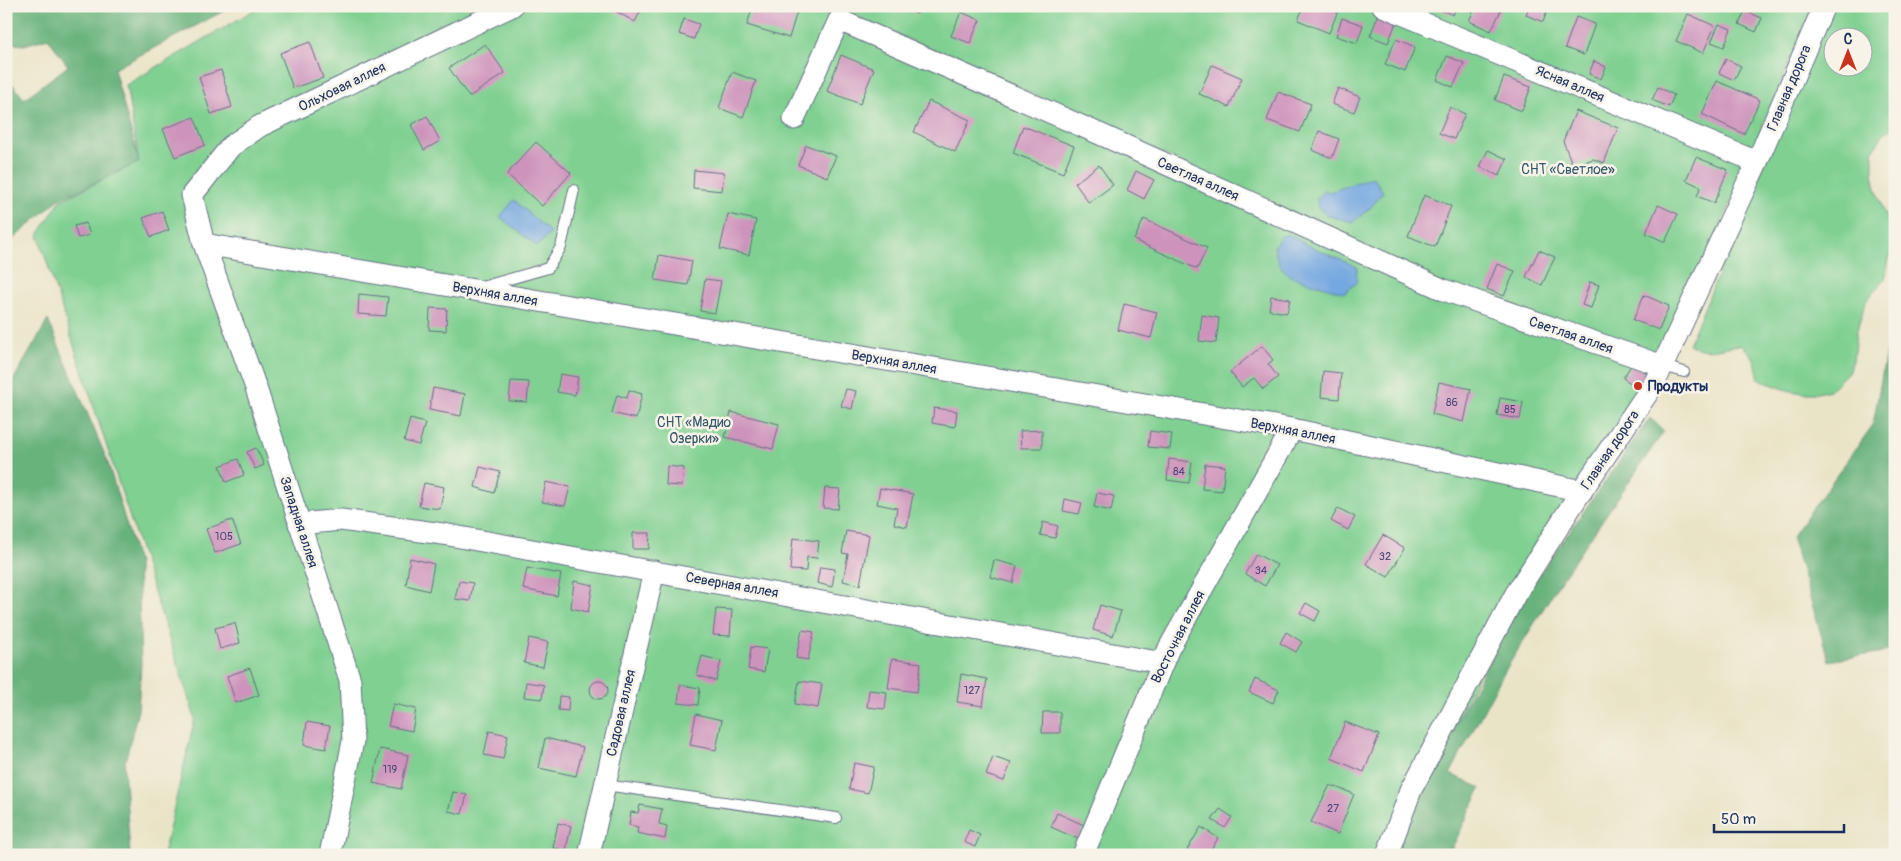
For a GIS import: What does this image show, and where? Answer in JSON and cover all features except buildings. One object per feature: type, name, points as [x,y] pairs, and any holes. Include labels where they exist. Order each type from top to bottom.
[{"type":"street","name":"Ольховая аллея","points":[[192,195],[231,146],[260,126],[512,6]]},
{"type":"street","name":"Ясная аллея","points":[[1383,6],[1757,162]]},
{"type":"street","name":"Главная дорога","points":[[1386,855],[1411,790],[1515,595],[1655,382],[1757,162],[1824,6]]},
{"type":"street","name":"Светлая аллея","points":[[794,119],[839,20],[1102,135],[1444,290],[1663,366]]},
{"type":"street","name":"Западная аллея","points":[[192,195],[204,244],[256,388],[350,680],[353,740],[330,855]]},
{"type":"street","name":"Верхняя аллея","points":[[204,244],[1292,429],[1582,491]]},
{"type":"street","name":"Восточная аллея","points":[[1083,855],[1169,648],[1292,429]]},
{"type":"street","name":"Северная аллея","points":[[299,524],[341,520],[442,534],[1163,663]]},
{"type":"street","name":"Садовая аллея","points":[[589,855],[654,571]]},
{"type":"lane","points":[[472,290],[548,268],[561,247],[574,190]]},
{"type":"lane","points":[[1663,366],[1684,372]]},
{"type":"lane","points":[[605,785],[836,818]]},
{"type":"green space","points":[[6,6],[233,6],[114,69],[139,162],[58,200],[6,245],[6,76],[24,99],[68,66],[48,38],[24,45],[15,44],[6,25]]},
{"type":"green space","name":"СНТ «Мадио Озерки»","points":[[261,6],[809,6],[1427,285],[1108,127],[832,6],[1813,6],[1655,382],[1495,640],[1392,855],[163,855],[195,718],[38,235],[60,201],[139,162],[126,85]]},
{"type":"green space","points":[[1831,6],[1895,6],[1895,126],[1883,134],[1873,152],[1873,173],[1876,189],[1892,234],[1891,250],[1885,279],[1866,301],[1856,333],[1853,361],[1848,372],[1830,390],[1817,393],[1802,393],[1759,380],[1756,364],[1752,356],[1740,345],[1708,350],[1689,344]]},
{"type":"green space","points":[[1895,302],[1895,650],[1829,661],[1792,537],[1873,425]]},
{"type":"green space","points":[[48,320],[107,460],[138,563],[141,664],[138,710],[124,766],[130,855],[6,855],[6,384],[11,384]]},
{"type":"green space","points":[[1650,418],[1664,431],[1561,580],[1503,674],[1450,774],[1481,788],[1450,852],[1446,855],[1393,855],[1419,793],[1523,597]]},
{"type":"water","points":[[1373,177],[1383,192],[1371,207],[1353,222],[1326,215],[1318,207],[1317,198],[1324,190],[1330,192]]},
{"type":"water","points":[[514,200],[551,233],[537,246],[500,217]]},
{"type":"water","points":[[1289,234],[1314,248],[1357,267],[1356,283],[1344,293],[1290,276],[1279,265],[1274,247],[1281,236]]},
{"type":"place","name":"Продукты","points":[[1638,386]]},
{"type":"park label","name":"СНТ «Светлое»","points":[[1568,169]]}]
